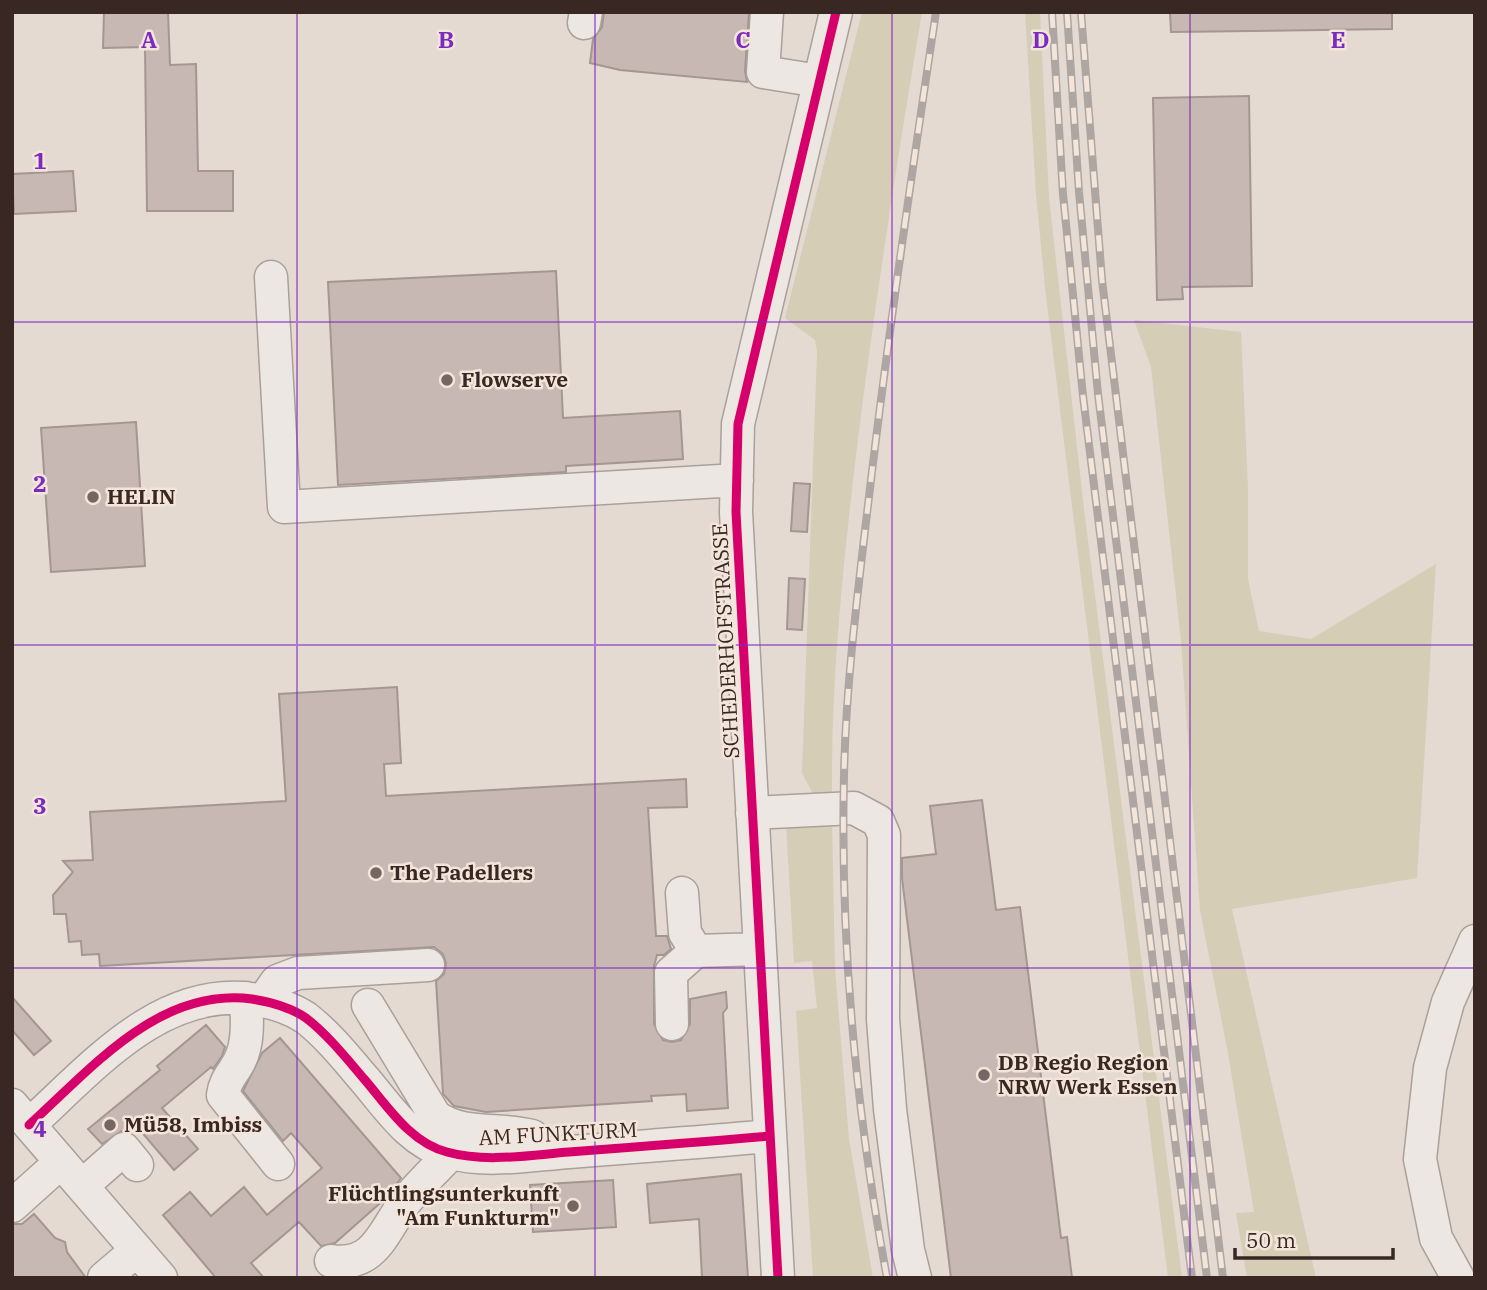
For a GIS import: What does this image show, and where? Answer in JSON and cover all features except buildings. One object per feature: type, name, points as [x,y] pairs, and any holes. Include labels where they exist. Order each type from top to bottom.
[{"type":"street","points":[[767,12],[763,72],[819,80]]},
{"type":"street","name":"SCHEDERHOFSTRASSE","points":[[778,1278],[752,813],[737,480],[738,424],[836,12]]},
{"type":"street","points":[[271,277],[284,507],[737,480]]},
{"type":"street","points":[[752,813],[854,808],[878,821],[884,835],[885,1044],[890,1109],[915,1278]]},
{"type":"street","points":[[682,893],[685,933],[696,951]]},
{"type":"street","points":[[1458,1278],[1436,1238],[1420,1159],[1430,1068],[1448,1002],[1475,941]]},
{"type":"street","points":[[672,1024],[671,973],[696,951],[760,949]]},
{"type":"street","points":[[278,1164],[223,1095],[224,1084],[241,1059],[254,1000],[276,981],[298,973],[428,965]]},
{"type":"street","name":"AM FUNKTURM","points":[[21,1115],[150,1022],[186,1004],[223,997],[285,1006],[306,1018],[337,1048],[409,1130],[424,1142],[452,1153],[506,1157],[771,1136]]},
{"type":"street","points":[[368,1005],[435,1116],[449,1126],[477,1130],[512,1130],[532,1136],[539,1154]]},
{"type":"street","points":[[21,1115],[147,1268],[104,1278]]},
{"type":"street","points":[[82,1186],[124,1149],[138,1165]]},
{"type":"street","points":[[331,1261],[345,1264],[371,1251],[383,1238],[404,1204],[452,1153]]},
{"type":"street","points":[[12,1206],[61,1162]]},
{"type":"shaded area","points":[[862,12],[922,12],[880,278],[853,482],[836,660],[832,793],[814,796],[802,773],[817,352],[815,340],[785,318]]},
{"type":"shaded area","points":[[1025,12],[1040,12],[1049,198],[1084,509],[1182,1278],[1168,1278],[1046,297],[1036,194]]},
{"type":"shaded area","points":[[1134,320],[1241,332],[1248,488],[1248,579],[1259,631],[1311,639],[1436,564],[1417,878],[1232,909],[1316,1278],[1247,1278],[1236,1213],[1254,1212],[1228,1053],[1200,910],[1181,641],[1151,367]]},
{"type":"shaded area","points":[[832,822],[835,969],[849,1139],[873,1278],[813,1278],[796,1011],[817,1008],[812,961],[794,963],[786,824]]},
{"type":"railway","points":[[887,1278],[867,1153],[852,1028],[843,838],[845,739],[854,631],[877,428],[936,12]]},
{"type":"railway","points":[[1052,12],[1063,194],[1083,396],[1192,1278]]},
{"type":"railway","points":[[1067,12],[1079,192],[1098,394],[1207,1278]]},
{"type":"railway","points":[[1081,12],[1102,280],[1223,1278]]},
{"type":"cycle path","points":[[778,1278],[736,512],[738,424],[836,12]]},
{"type":"cycle path","points":[[29,1125],[103,1057],[129,1036],[157,1019],[187,1006],[218,999],[252,999],[280,1006],[306,1018],[337,1048],[401,1123],[422,1141],[447,1152],[477,1157],[508,1157],[770,1136]]},
{"type":"place","name":"Flowserve","points":[[447,380]]},
{"type":"place","name":"HELIN","points":[[93,497]]},
{"type":"place","name":"The Padellers","points":[[376,873]]},
{"type":"place","name":"DB Regio Region NRW Werk Essen","points":[[984,1075]]},
{"type":"place","name":"Mü58, Imbiss","points":[[110,1125]]},
{"type":"place","name":"Flüchtlingsunterkunft \"Am Funkturm\"","points":[[573,1206]]}]
